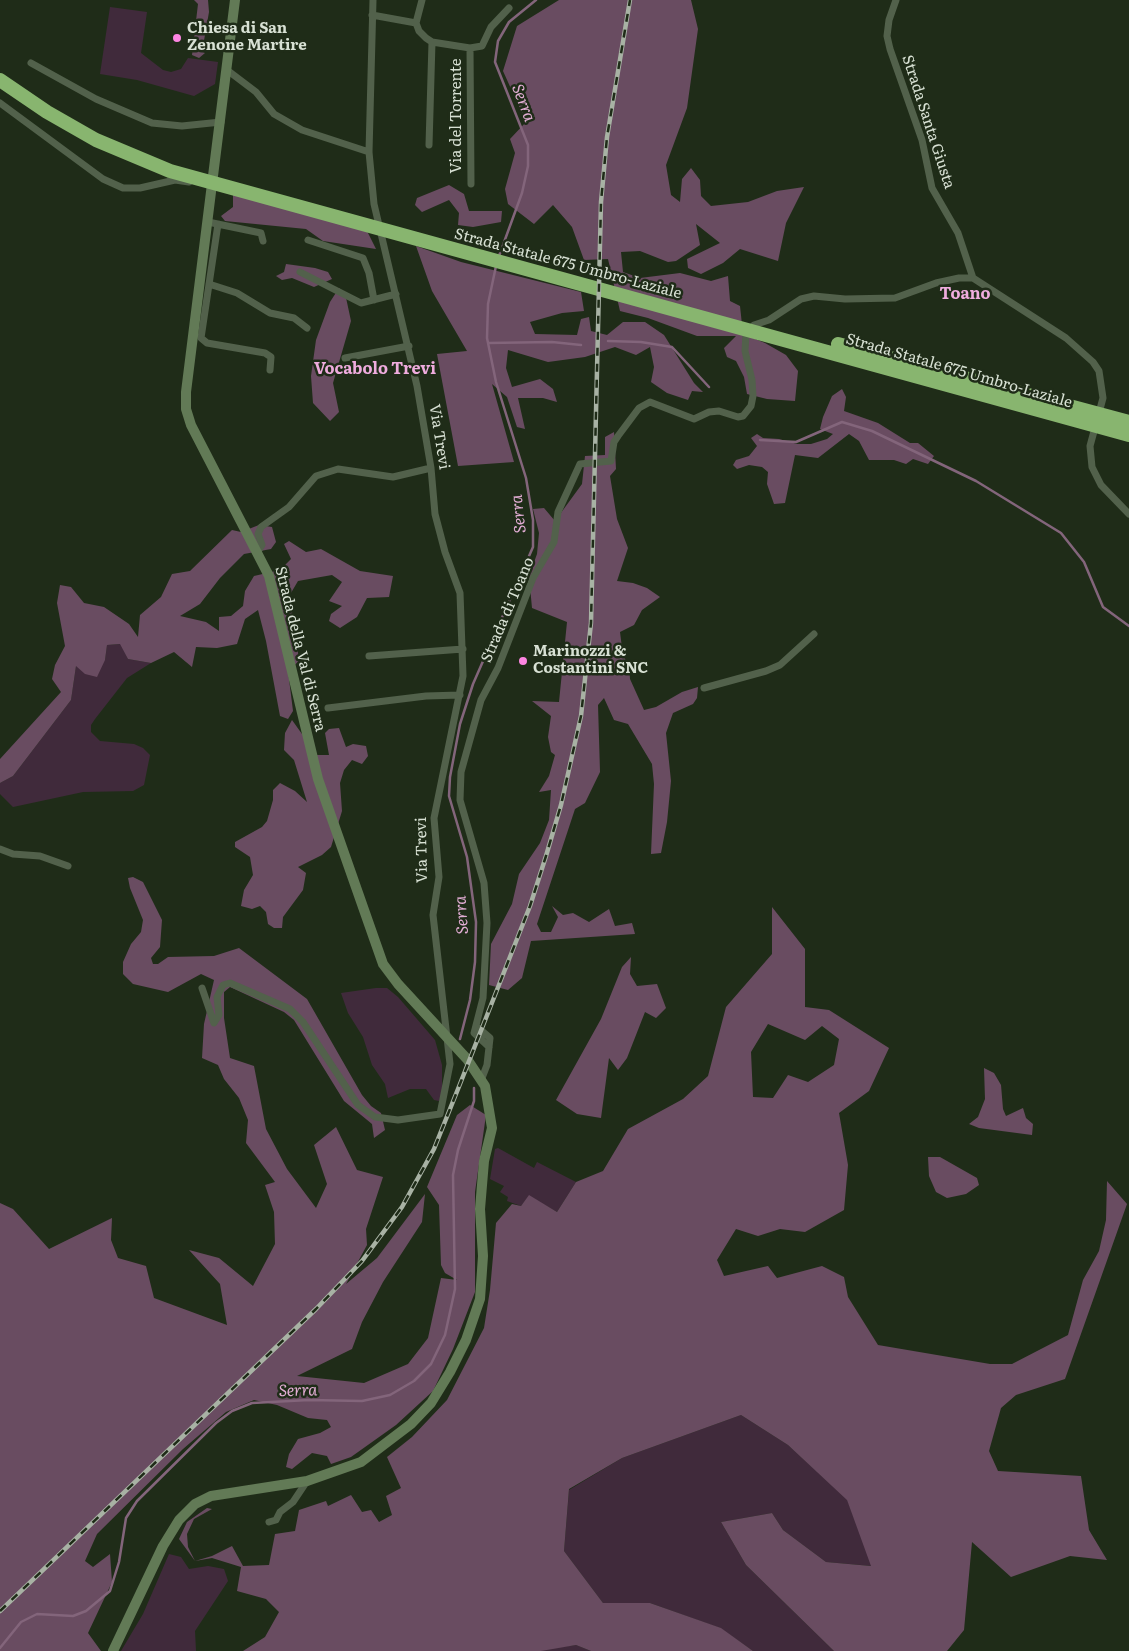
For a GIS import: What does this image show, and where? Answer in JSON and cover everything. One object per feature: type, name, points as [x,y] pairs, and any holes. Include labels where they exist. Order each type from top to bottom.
[{"type":"highway","points":[[0,74],[14,88]]},
{"type":"highway","name":"Strada Statale 675 Umbro-Laziale","points":[[0,80],[96,140],[130,151],[179,174],[780,333],[1129,422]]},
{"type":"highway","name":"Strada Statale 675 Umbro-Laziale","points":[[780,333],[1129,435]]},
{"type":"street","name":"Strada della Val di Serra","points":[[235,0],[212,187],[213,223],[209,284],[202,338],[207,343],[271,357],[270,370]]},
{"type":"street","name":"Via Trevi","points":[[373,0],[369,152],[374,204],[409,346],[431,468],[435,514],[445,552],[460,593],[463,649],[460,695],[434,818],[439,877],[433,915],[436,960],[448,1037]]},
{"type":"street","points":[[422,0],[416,23],[418,31],[432,42]]},
{"type":"street","name":"Strada Santa Giusta","points":[[896,0],[889,20],[887,36],[890,49],[922,140],[932,188],[958,233],[973,278]]},
{"type":"street","name":"Via del Torrente","points":[[429,145],[432,42],[470,48],[482,46],[490,26],[509,8]]},
{"type":"street","points":[[372,15],[416,23]]},
{"type":"street","name":"Via del Torrente","points":[[470,48],[471,184]]},
{"type":"street","points":[[31,63],[96,99],[152,123],[182,126],[220,122]]},
{"type":"street","points":[[227,70],[256,92],[274,114],[302,130],[369,152]]},
{"type":"street","points":[[0,103],[103,179],[123,188],[140,188],[175,180],[212,187]]},
{"type":"street","name":"Strada della Val di Serra","points":[[113,1651],[163,1546],[180,1520],[195,1504],[211,1496],[307,1481],[362,1462],[411,1424],[431,1403],[450,1372],[466,1340],[480,1299],[483,1256],[480,1209],[484,1161],[492,1128],[482,1078],[460,1050],[398,984],[383,964],[318,779],[268,576],[191,425],[186,409],[186,392],[213,223]]},
{"type":"street","points":[[213,223],[262,233],[263,241]]},
{"type":"street","points":[[308,240],[363,258],[374,300]]},
{"type":"street","points":[[300,272],[361,303],[396,294]]},
{"type":"street","name":"Strada di Toano","points":[[482,1078],[487,1065],[488,1035],[476,1026],[483,998],[487,923],[484,883],[460,800],[461,772],[481,700],[498,668],[533,578],[554,542],[558,512],[580,464],[607,463],[611,461],[614,442],[639,408],[650,402],[694,419],[709,412],[719,411],[738,417],[743,416],[751,406],[753,396],[752,380],[745,351],[746,333],[754,325],[769,320],[801,299],[814,296],[845,299],[895,298],[936,283],[959,278],[973,278]]},
{"type":"street","points":[[973,278],[1066,338],[1085,353],[1099,371],[1103,398],[1090,455],[1101,486],[1129,514]]},
{"type":"street","points":[[209,284],[238,293],[270,313],[294,318],[307,328]]},
{"type":"street","points":[[345,358],[409,346]]},
{"type":"street","points":[[257,553],[262,545],[258,534],[261,528],[284,512],[316,476],[338,469],[393,477],[431,468]]},
{"type":"street","points":[[704,688],[780,665],[814,634]]},
{"type":"street","points":[[369,656],[463,649]]},
{"type":"street","points":[[328,708],[426,696],[460,695]]},
{"type":"street","points":[[0,849],[13,854],[40,856],[68,866]]},
{"type":"street","points":[[202,988],[214,1023],[219,1015],[217,997],[223,985],[230,982],[290,1009],[302,1022],[358,1105],[375,1116],[398,1120],[440,1114],[450,1064],[448,1037]]},
{"type":"street","points":[[269,1522],[276,1520],[280,1512],[293,1502],[307,1481]]},
{"type":"shaded area","points":[[194,0],[208,0],[209,12],[202,52],[205,53],[199,58],[192,55],[198,4]]},
{"type":"shaded area","points":[[559,0],[691,0],[698,29],[687,108],[666,165],[671,195],[680,202],[682,179],[691,168],[700,180],[701,196],[711,206],[748,202],[777,191],[804,187],[786,223],[778,261],[740,249],[723,263],[701,274],[688,268],[687,259],[720,243],[696,224],[700,245],[676,261],[668,262],[640,251],[621,252],[623,272],[640,278],[680,273],[711,281],[728,276],[730,301],[740,306],[743,334],[765,343],[786,355],[798,371],[795,401],[767,399],[747,394],[744,377],[736,361],[727,357],[724,348],[736,336],[697,336],[648,318],[620,311],[608,259],[584,260],[572,227],[553,205],[534,224],[508,204],[505,189],[515,153],[510,139],[526,122],[503,71],[517,26]]},
{"type":"shaded area","points":[[110,7],[147,12],[141,53],[163,70],[171,72],[181,69],[188,58],[218,62],[215,84],[194,96],[137,80],[100,74]]},
{"type":"shaded area","points":[[449,185],[464,194],[469,211],[502,211],[501,222],[473,227],[458,225],[459,213],[449,200],[422,212],[415,205],[417,198]]},
{"type":"shaded area","points":[[233,192],[367,231],[376,249],[323,241],[306,229],[225,221],[221,216],[233,207]]},
{"type":"shaded area","points":[[416,246],[461,262],[581,292],[584,311],[562,313],[530,322],[535,334],[577,335],[581,319],[589,317],[591,331],[607,335],[623,322],[645,322],[664,335],[694,383],[703,392],[692,391],[688,400],[667,393],[651,382],[654,367],[650,347],[636,355],[615,347],[585,357],[548,362],[508,350],[506,368],[512,387],[540,379],[553,389],[557,402],[543,398],[518,398],[525,429],[517,427],[507,397],[492,384],[514,462],[458,466],[437,354],[467,351],[432,291]]},
{"type":"shaded area","points":[[286,264],[328,272],[332,279],[314,287],[292,278],[282,280],[276,276],[284,272]]},
{"type":"shaded area","points":[[339,288],[345,293],[351,321],[333,383],[339,412],[330,421],[313,403],[311,376],[316,340],[330,302]]},
{"type":"shaded area","points":[[842,389],[846,397],[844,411],[878,423],[910,443],[918,443],[934,456],[928,464],[913,459],[906,464],[894,460],[869,460],[859,441],[849,434],[818,458],[795,455],[785,503],[774,504],[767,484],[768,472],[762,467],[749,465],[737,469],[733,465],[736,460],[749,456],[757,446],[751,438],[757,434],[763,438],[779,439],[797,444],[811,444],[827,439],[833,434],[820,429],[823,417],[832,396]]},
{"type":"shaded area","points":[[614,432],[616,469],[610,476],[617,519],[628,548],[617,581],[633,583],[647,588],[660,597],[642,610],[634,625],[620,632],[623,656],[629,665],[630,679],[644,710],[656,707],[682,692],[698,687],[697,698],[693,704],[673,713],[666,733],[671,781],[667,822],[661,853],[651,854],[654,784],[652,764],[628,724],[614,720],[604,698],[598,705],[600,772],[585,803],[575,809],[537,924],[541,932],[551,932],[558,917],[552,906],[563,915],[573,913],[589,922],[609,909],[615,926],[632,923],[635,934],[531,941],[522,978],[508,990],[489,985],[491,944],[512,904],[519,874],[540,843],[549,820],[551,790],[539,792],[549,776],[555,755],[551,752],[548,737],[551,716],[532,701],[559,702],[567,622],[532,608],[529,576],[537,554],[539,533],[533,509],[544,508],[555,521],[582,484],[585,456],[605,455],[605,437]]},
{"type":"shaded area","points":[[259,525],[272,527],[276,542],[271,549],[244,554],[220,578],[200,604],[180,616],[206,622],[219,631],[219,617],[231,616],[243,606],[245,591],[254,576],[280,570],[291,559],[284,544],[289,541],[306,552],[321,549],[360,571],[393,576],[389,597],[367,598],[357,617],[340,628],[329,621],[331,614],[342,606],[329,601],[342,582],[332,575],[298,581],[288,598],[294,619],[299,661],[288,671],[293,711],[288,719],[280,716],[266,641],[258,610],[245,619],[237,644],[217,648],[196,647],[192,667],[174,652],[151,663],[128,659],[120,644],[107,645],[105,660],[97,677],[85,674],[76,666],[71,700],[13,776],[0,783],[0,759],[61,692],[52,679],[55,665],[65,646],[57,603],[60,585],[71,587],[84,603],[104,607],[129,624],[138,637],[140,615],[161,597],[172,574],[190,571],[232,530],[241,532]]},
{"type":"shaded area","points":[[121,644],[128,659],[151,663],[127,678],[91,725],[91,732],[100,741],[134,744],[143,748],[150,755],[144,785],[133,791],[83,792],[13,807],[0,794],[0,783],[13,776],[71,700],[76,666],[105,660],[107,645]]},
{"type":"shaded area","points":[[292,720],[317,755],[329,755],[325,733],[329,729],[339,728],[346,747],[353,744],[366,746],[368,756],[362,764],[352,760],[344,770],[340,783],[342,811],[331,847],[322,855],[298,867],[306,873],[303,890],[283,917],[282,928],[274,928],[268,924],[266,912],[260,906],[252,909],[241,906],[244,890],[253,875],[250,857],[235,847],[235,842],[262,827],[267,821],[273,800],[273,790],[280,783],[295,791],[307,802],[294,760],[284,750],[285,733]]},
{"type":"shaded area","points":[[133,877],[143,882],[162,920],[160,947],[151,958],[153,964],[158,964],[168,957],[214,956],[239,948],[307,999],[362,1095],[371,1106],[381,1113],[385,1130],[374,1138],[372,1124],[344,1101],[294,1020],[284,1012],[230,987],[224,992],[224,1018],[230,1058],[254,1066],[266,1129],[287,1169],[316,1208],[327,1184],[314,1145],[336,1127],[357,1170],[383,1177],[366,1229],[367,1245],[346,1284],[377,1258],[425,1194],[422,1222],[383,1282],[362,1322],[352,1349],[297,1376],[364,1383],[408,1364],[428,1338],[441,1278],[457,1280],[445,1273],[441,1265],[439,1205],[427,1187],[457,1115],[470,1105],[486,1115],[475,1192],[475,1292],[453,1349],[433,1391],[396,1425],[351,1457],[331,1464],[327,1456],[312,1453],[292,1469],[286,1467],[289,1454],[298,1439],[320,1433],[331,1427],[327,1420],[308,1418],[277,1405],[254,1400],[226,1412],[183,1449],[97,1534],[85,1561],[93,1567],[110,1554],[112,1582],[88,1633],[101,1651],[0,1651],[0,1203],[13,1209],[49,1249],[112,1218],[111,1240],[118,1258],[146,1266],[154,1298],[227,1325],[220,1284],[189,1250],[219,1258],[253,1286],[275,1244],[274,1212],[265,1185],[275,1182],[246,1143],[248,1120],[239,1098],[224,1079],[218,1065],[202,1058],[204,1024],[214,980],[201,974],[168,992],[133,984],[123,974],[123,962],[131,944],[141,932],[143,920],[130,888],[128,878]]},
{"type":"shaded area","points":[[772,907],[805,949],[805,1007],[829,1010],[889,1048],[869,1091],[839,1113],[848,1165],[844,1210],[805,1232],[780,1229],[758,1236],[736,1229],[717,1260],[724,1276],[768,1266],[777,1278],[822,1266],[844,1277],[848,1297],[878,1345],[990,1364],[1012,1364],[1068,1335],[1083,1280],[1099,1251],[1106,1220],[1107,1181],[1127,1204],[1065,1379],[1016,1395],[1001,1408],[989,1451],[998,1471],[1081,1476],[1089,1530],[1107,1560],[1070,1556],[1011,1577],[972,1542],[964,1630],[947,1651],[834,1651],[746,1565],[721,1522],[772,1513],[783,1530],[826,1562],[871,1566],[847,1500],[788,1445],[741,1415],[622,1458],[569,1489],[564,1551],[603,1603],[650,1603],[721,1628],[753,1651],[591,1651],[576,1645],[541,1651],[243,1651],[265,1637],[279,1612],[266,1599],[237,1591],[241,1567],[212,1558],[195,1561],[212,1556],[232,1546],[243,1566],[269,1565],[275,1534],[295,1531],[299,1510],[326,1501],[328,1506],[351,1495],[362,1512],[371,1510],[379,1522],[392,1515],[386,1496],[401,1488],[387,1457],[412,1437],[447,1400],[484,1328],[490,1290],[496,1223],[512,1204],[521,1206],[529,1195],[557,1212],[576,1182],[603,1171],[628,1129],[683,1099],[708,1076],[726,1007],[772,954]],"holes":[[[768,1024],[805,1040],[822,1026],[839,1039],[834,1065],[808,1082],[788,1075],[773,1098],[753,1097],[751,1052]]]},
{"type":"shaded area","points":[[631,957],[630,974],[637,986],[657,984],[666,1008],[656,1018],[645,1012],[627,1058],[618,1070],[609,1058],[601,1118],[577,1114],[556,1100],[601,1019],[622,967]]},
{"type":"shaded area","points":[[387,988],[398,997],[435,1040],[442,1065],[442,1094],[439,1101],[434,1100],[426,1089],[410,1089],[388,1098],[385,1084],[372,1065],[363,1037],[348,1013],[341,993]]},
{"type":"shaded area","points":[[984,1068],[994,1073],[1001,1085],[1003,1109],[1006,1116],[1023,1108],[1026,1118],[1033,1124],[1032,1135],[979,1128],[969,1124],[978,1117],[985,1099]]},
{"type":"shaded area","points":[[498,1148],[534,1168],[537,1162],[576,1182],[557,1212],[529,1196],[521,1206],[507,1201],[508,1197],[500,1192],[504,1186],[490,1179],[495,1149]]},
{"type":"shaded area","points":[[928,1157],[940,1157],[977,1178],[979,1185],[966,1194],[947,1198],[936,1192],[929,1176]]},
{"type":"shaded area","points":[[741,1415],[788,1445],[847,1499],[872,1566],[826,1562],[783,1530],[772,1513],[721,1522],[746,1565],[834,1651],[753,1651],[720,1628],[650,1603],[603,1603],[564,1551],[569,1490],[622,1458]]},
{"type":"shaded area","points":[[207,1508],[212,1509],[194,1519],[187,1534],[188,1547],[195,1561],[179,1539],[187,1522]]},
{"type":"shaded area","points":[[169,1554],[181,1557],[189,1569],[208,1566],[224,1569],[228,1581],[195,1631],[196,1651],[121,1651],[143,1614]]},
{"type":"shaded area","points":[[576,1645],[591,1651],[541,1651],[543,1649]]},
{"type":"waterway","name":"Serra","points":[[499,256],[522,193],[528,166],[528,145],[495,62],[498,41],[509,22],[536,0]]},
{"type":"waterway","name":"Serra","points":[[460,1039],[470,1000],[475,962],[476,922],[467,857],[449,796],[450,777],[460,724],[473,684],[533,547],[533,520],[526,478],[496,382],[487,338],[488,304],[496,266]]},
{"type":"waterway","points":[[608,341],[641,342],[672,347],[709,387]]},
{"type":"waterway","points":[[488,343],[552,342],[581,345]]},
{"type":"waterway","points":[[760,440],[796,442],[842,422],[872,431],[976,481],[1061,533],[1084,562],[1103,607],[1129,626]]},
{"type":"waterway","name":"Serra","points":[[0,1648],[21,1622],[37,1614],[73,1616],[86,1611],[110,1591],[119,1562],[126,1518],[137,1501],[216,1423],[232,1411],[252,1403],[309,1400],[362,1401],[390,1395],[414,1381],[431,1364],[445,1335],[455,1289],[453,1175],[458,1150],[474,1101],[474,1088]]},
{"type":"railway","points":[[0,1611],[316,1309],[362,1261],[402,1207],[434,1149],[530,906],[561,805],[581,716],[591,623],[601,202],[607,137],[630,0]]},
{"type":"place","name":"Chiesa di San Zenone Martire","points":[[177,38]]},
{"type":"place","name":"Marinozzi & Costantini SNC","points":[[523,661]]},
{"type":"district","name":"Toano","points":[[965,294]]},
{"type":"district","name":"Vocabolo Trevi","points":[[375,369]]}]
